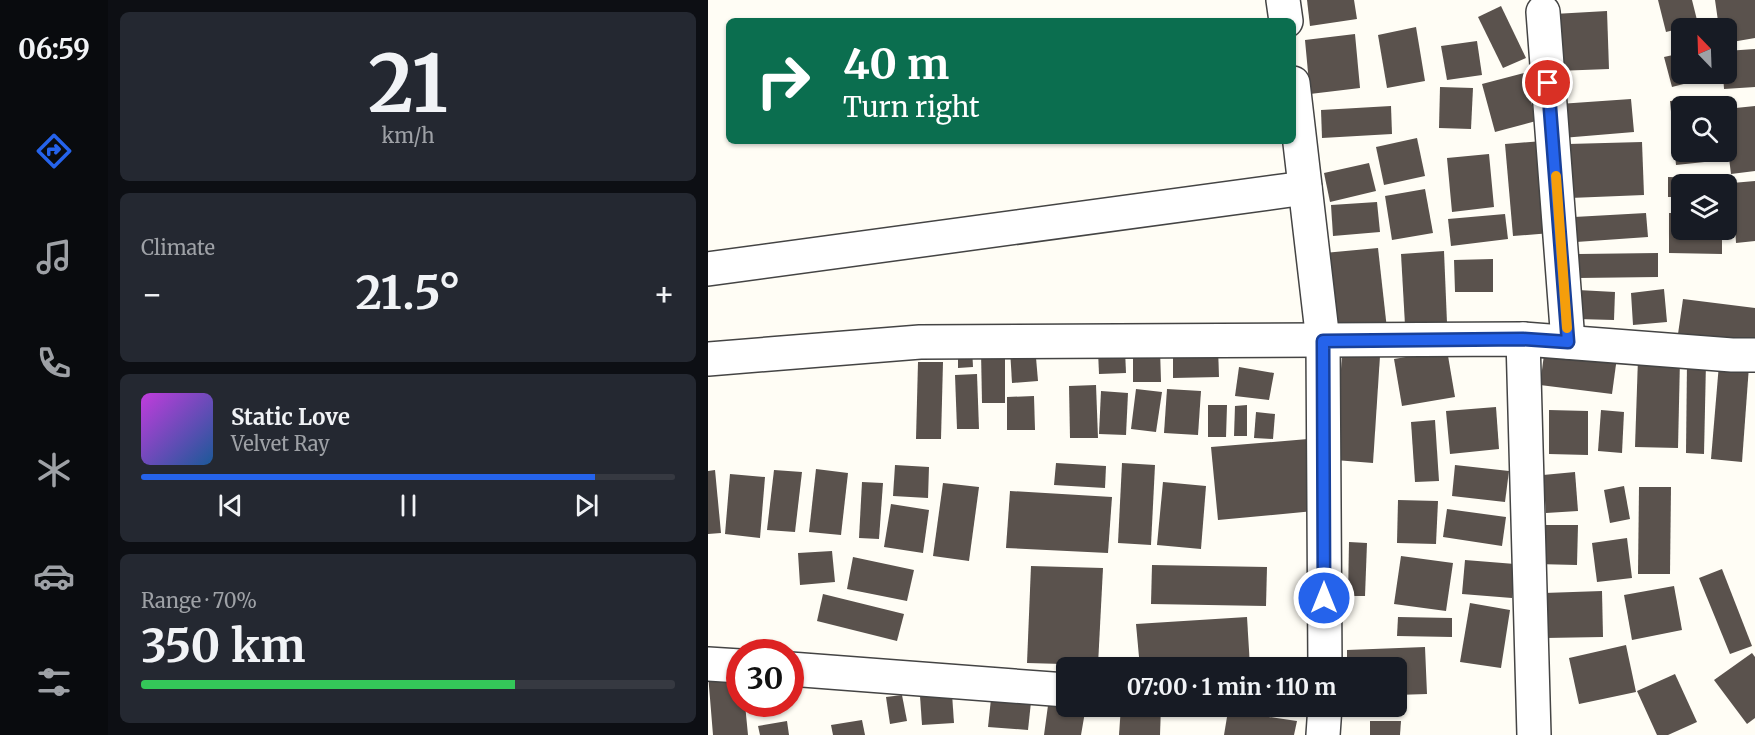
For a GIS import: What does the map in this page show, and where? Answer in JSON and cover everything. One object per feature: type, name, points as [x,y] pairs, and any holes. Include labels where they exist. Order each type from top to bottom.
[{"type":"street","points":[[1283,0],[1286,18]]},
{"type":"street","points":[[1543,12],[1568,342]]},
{"type":"street","points":[[1296,109],[1323,341],[1325,657]]},
{"type":"street","points":[[708,269],[1305,188]]},
{"type":"street","points":[[1523,339],[1534,735]]},
{"type":"street","points":[[708,359],[920,342],[1523,339],[1755,355]]},
{"type":"street","points":[[708,664],[726,665]]},
{"type":"street","points":[[804,670],[1056,689]]},
{"type":"building","points":[[1307,0],[1354,0],[1357,19],[1310,26]]},
{"type":"building","points":[[1658,0],[1692,0],[1696,18],[1671,18],[1671,31],[1666,32]]},
{"type":"building","points":[[1715,0],[1755,0],[1755,38],[1737,41],[1737,18],[1718,18]]},
{"type":"building","points":[[1501,6],[1526,58],[1503,68],[1478,17]]},
{"type":"building","points":[[1607,11],[1609,69],[1556,71],[1554,14]]},
{"type":"building","points":[[1416,27],[1425,81],[1387,88],[1378,35]]},
{"type":"building","points":[[1355,34],[1360,88],[1310,94],[1305,40]]},
{"type":"building","points":[[1477,41],[1482,75],[1447,80],[1441,46]]},
{"type":"building","points":[[1755,49],[1755,87],[1724,89],[1724,84],[1737,84],[1737,50]]},
{"type":"building","points":[[1671,55],[1671,83],[1664,57]]},
{"type":"building","points":[[1524,73],[1536,121],[1495,132],[1482,84]]},
{"type":"building","points":[[1440,87],[1473,88],[1471,129],[1439,128]]},
{"type":"building","points":[[1631,99],[1634,132],[1562,138],[1559,104]]},
{"type":"building","points":[[1391,106],[1392,134],[1322,138],[1321,110]]},
{"type":"building","points":[[1755,106],[1755,171],[1731,174],[1730,162],[1737,162],[1737,108]]},
{"type":"building","points":[[1417,138],[1425,176],[1384,185],[1376,147]]},
{"type":"building","points":[[1543,141],[1551,233],[1513,236],[1505,144]]},
{"type":"building","points":[[1642,142],[1644,195],[1570,198],[1568,144]]},
{"type":"building","points":[[1489,154],[1494,207],[1452,212],[1447,158]]},
{"type":"building","points":[[1676,162],[1704,162],[1676,165]]},
{"type":"building","points":[[1369,163],[1376,191],[1330,202],[1324,173]]},
{"type":"building","points":[[1668,177],[1671,177],[1671,197],[1668,197]]},
{"type":"building","points":[[1755,181],[1755,241],[1736,243],[1737,183]]},
{"type":"building","points":[[1425,189],[1433,233],[1392,240],[1385,196]]},
{"type":"building","points":[[1377,202],[1380,232],[1333,236],[1331,205]]},
{"type":"building","points":[[1646,213],[1648,237],[1576,242],[1574,217]]},
{"type":"building","points":[[1669,213],[1671,213],[1671,240],[1722,240],[1722,254],[1669,253]]},
{"type":"building","points":[[1505,214],[1508,239],[1451,246],[1448,219]]},
{"type":"building","points":[[1378,248],[1387,329],[1334,335],[1324,253]]},
{"type":"building","points":[[1444,251],[1447,323],[1405,325],[1401,254]]},
{"type":"building","points":[[1658,253],[1658,277],[1578,278],[1579,254]]},
{"type":"building","points":[[1493,259],[1493,292],[1455,292],[1454,260]]},
{"type":"building","points":[[1664,289],[1667,322],[1633,325],[1631,293]]},
{"type":"building","points":[[1578,290],[1615,292],[1614,320],[1577,319]]},
{"type":"building","points":[[1683,299],[1755,308],[1755,343],[1678,334]]},
{"type":"building","points":[[1035,346],[1038,381],[1012,383],[1010,349]]},
{"type":"building","points":[[958,347],[972,347],[973,367],[958,368]]},
{"type":"building","points":[[1218,347],[1219,377],[1173,378],[1173,349]]},
{"type":"building","points":[[1545,347],[1617,357],[1612,394],[1540,385]]},
{"type":"building","points":[[1133,349],[1160,349],[1161,382],[1133,382]]},
{"type":"building","points":[[1005,350],[1005,403],[982,403],[981,351]]},
{"type":"building","points":[[1125,350],[1126,373],[1099,374],[1098,351]]},
{"type":"building","points":[[1447,350],[1455,397],[1402,406],[1394,359]]},
{"type":"building","points":[[1342,354],[1380,356],[1373,463],[1335,460]]},
{"type":"building","points":[[1638,358],[1680,359],[1678,448],[1635,447]]},
{"type":"building","points":[[918,362],[943,362],[941,439],[916,439]]},
{"type":"building","points":[[1687,362],[1706,362],[1704,454],[1686,453]]},
{"type":"building","points":[[1719,364],[1749,366],[1742,462],[1711,459]]},
{"type":"building","points":[[1239,367],[1274,373],[1269,400],[1235,396]]},
{"type":"building","points":[[977,374],[979,429],[957,429],[955,375]]},
{"type":"building","points":[[1096,385],[1098,438],[1070,438],[1069,386]]},
{"type":"building","points":[[1136,389],[1162,392],[1156,432],[1131,429]]},
{"type":"building","points":[[1167,389],[1201,391],[1198,435],[1164,433]]},
{"type":"building","points":[[1101,391],[1128,393],[1126,435],[1099,434]]},
{"type":"building","points":[[1034,396],[1035,430],[1007,430],[1007,397]]},
{"type":"building","points":[[1208,405],[1227,405],[1226,437],[1208,437]]},
{"type":"building","points":[[1247,405],[1247,436],[1234,436],[1235,406]]},
{"type":"building","points":[[1496,407],[1499,449],[1450,454],[1446,411]]},
{"type":"building","points":[[1549,410],[1588,411],[1588,455],[1549,454]]},
{"type":"building","points":[[1601,410],[1624,412],[1622,453],[1598,451]]},
{"type":"building","points":[[1256,412],[1275,414],[1273,439],[1254,438]]},
{"type":"building","points":[[1435,420],[1439,481],[1415,482],[1411,422]]},
{"type":"building","points":[[1308,439],[1314,511],[1218,520],[1211,447]]},
{"type":"building","points":[[1056,463],[1106,466],[1105,488],[1054,485]]},
{"type":"building","points":[[1122,463],[1155,465],[1151,545],[1118,543]]},
{"type":"building","points":[[895,465],[929,467],[928,498],[893,496]]},
{"type":"building","points":[[1455,465],[1509,471],[1505,502],[1452,496]]},
{"type":"building","points":[[816,469],[848,473],[841,535],[809,532]]},
{"type":"building","points":[[715,470],[721,533],[708,534],[708,471]]},
{"type":"building","points":[[774,470],[802,472],[795,532],[767,530]]},
{"type":"building","points":[[1575,472],[1578,511],[1546,513],[1543,475]]},
{"type":"building","points":[[730,474],[765,477],[760,538],[725,534]]},
{"type":"building","points":[[862,482],[883,483],[879,539],[859,538]]},
{"type":"building","points":[[1163,482],[1206,486],[1201,549],[1157,545]]},
{"type":"building","points":[[943,483],[979,487],[969,561],[933,556]]},
{"type":"building","points":[[1624,486],[1630,519],[1610,523],[1604,490]]},
{"type":"building","points":[[1639,487],[1671,487],[1670,574],[1638,574]]},
{"type":"building","points":[[1010,491],[1112,497],[1108,553],[1006,548]]},
{"type":"building","points":[[1398,500],[1438,501],[1436,544],[1397,543]]},
{"type":"building","points":[[891,504],[929,510],[923,553],[884,547]]},
{"type":"building","points":[[1447,509],[1506,517],[1502,546],[1443,537]]},
{"type":"building","points":[[1536,525],[1578,525],[1577,565],[1536,564]]},
{"type":"building","points":[[1627,538],[1632,578],[1597,582],[1592,543]]},
{"type":"building","points":[[1349,542],[1367,543],[1365,596],[1348,596]]},
{"type":"building","points":[[832,551],[835,582],[800,585],[798,553]]},
{"type":"building","points":[[1401,556],[1453,563],[1446,611],[1394,604]]},
{"type":"building","points":[[853,557],[914,570],[907,601],[847,589]]},
{"type":"building","points":[[1465,560],[1515,564],[1512,598],[1462,594]]},
{"type":"building","points":[[1152,565],[1267,567],[1266,606],[1151,604]]},
{"type":"building","points":[[1031,566],[1103,568],[1098,657],[1056,657],[1056,664],[1027,663]]},
{"type":"building","points":[[1722,569],[1752,646],[1730,654],[1699,578]]},
{"type":"building","points":[[1674,586],[1682,630],[1632,640],[1624,595]]},
{"type":"building","points":[[1602,591],[1603,637],[1545,638],[1544,593]]},
{"type":"building","points":[[823,594],[904,614],[897,641],[817,621]]},
{"type":"building","points":[[1470,603],[1510,610],[1501,668],[1460,662]]},
{"type":"building","points":[[1247,617],[1249,657],[1139,657],[1136,624]]},
{"type":"building","points":[[1398,617],[1452,618],[1452,637],[1397,636]]},
{"type":"building","points":[[1626,645],[1636,692],[1579,704],[1569,658]]},
{"type":"building","points":[[1425,647],[1427,694],[1407,695],[1407,657],[1347,657],[1347,650]]},
{"type":"building","points":[[1752,653],[1755,657],[1755,718],[1747,724],[1714,680]]},
{"type":"building","points":[[726,672],[726,717],[746,717],[748,735],[713,735],[708,674]]},
{"type":"building","points":[[1675,674],[1697,722],[1668,735],[1657,735],[1637,691]]},
{"type":"building","points":[[952,694],[954,723],[922,725],[920,696]]},
{"type":"building","points":[[902,695],[907,721],[890,724],[886,697]]},
{"type":"building","points":[[1049,698],[1056,699],[1056,717],[1084,717],[1081,735],[1044,735]]},
{"type":"building","points":[[991,699],[1031,702],[1028,730],[988,727]]},
{"type":"building","points":[[1120,717],[1161,717],[1160,735],[1119,735]]},
{"type":"building","points":[[1227,717],[1269,717],[1297,721],[1294,735],[1224,735]]},
{"type":"building","points":[[862,720],[865,735],[833,735],[831,725]]},
{"type":"building","points":[[787,721],[789,735],[760,735],[758,726]]},
{"type":"building","points":[[1370,721],[1401,721],[1400,735],[1370,735]]},
{"type":"slow traffic","points":[[1556,176],[1567,328]]},
{"type":"route","points":[[1324,598],[1323,341],[1523,339],[1568,342],[1548,83]]}]
